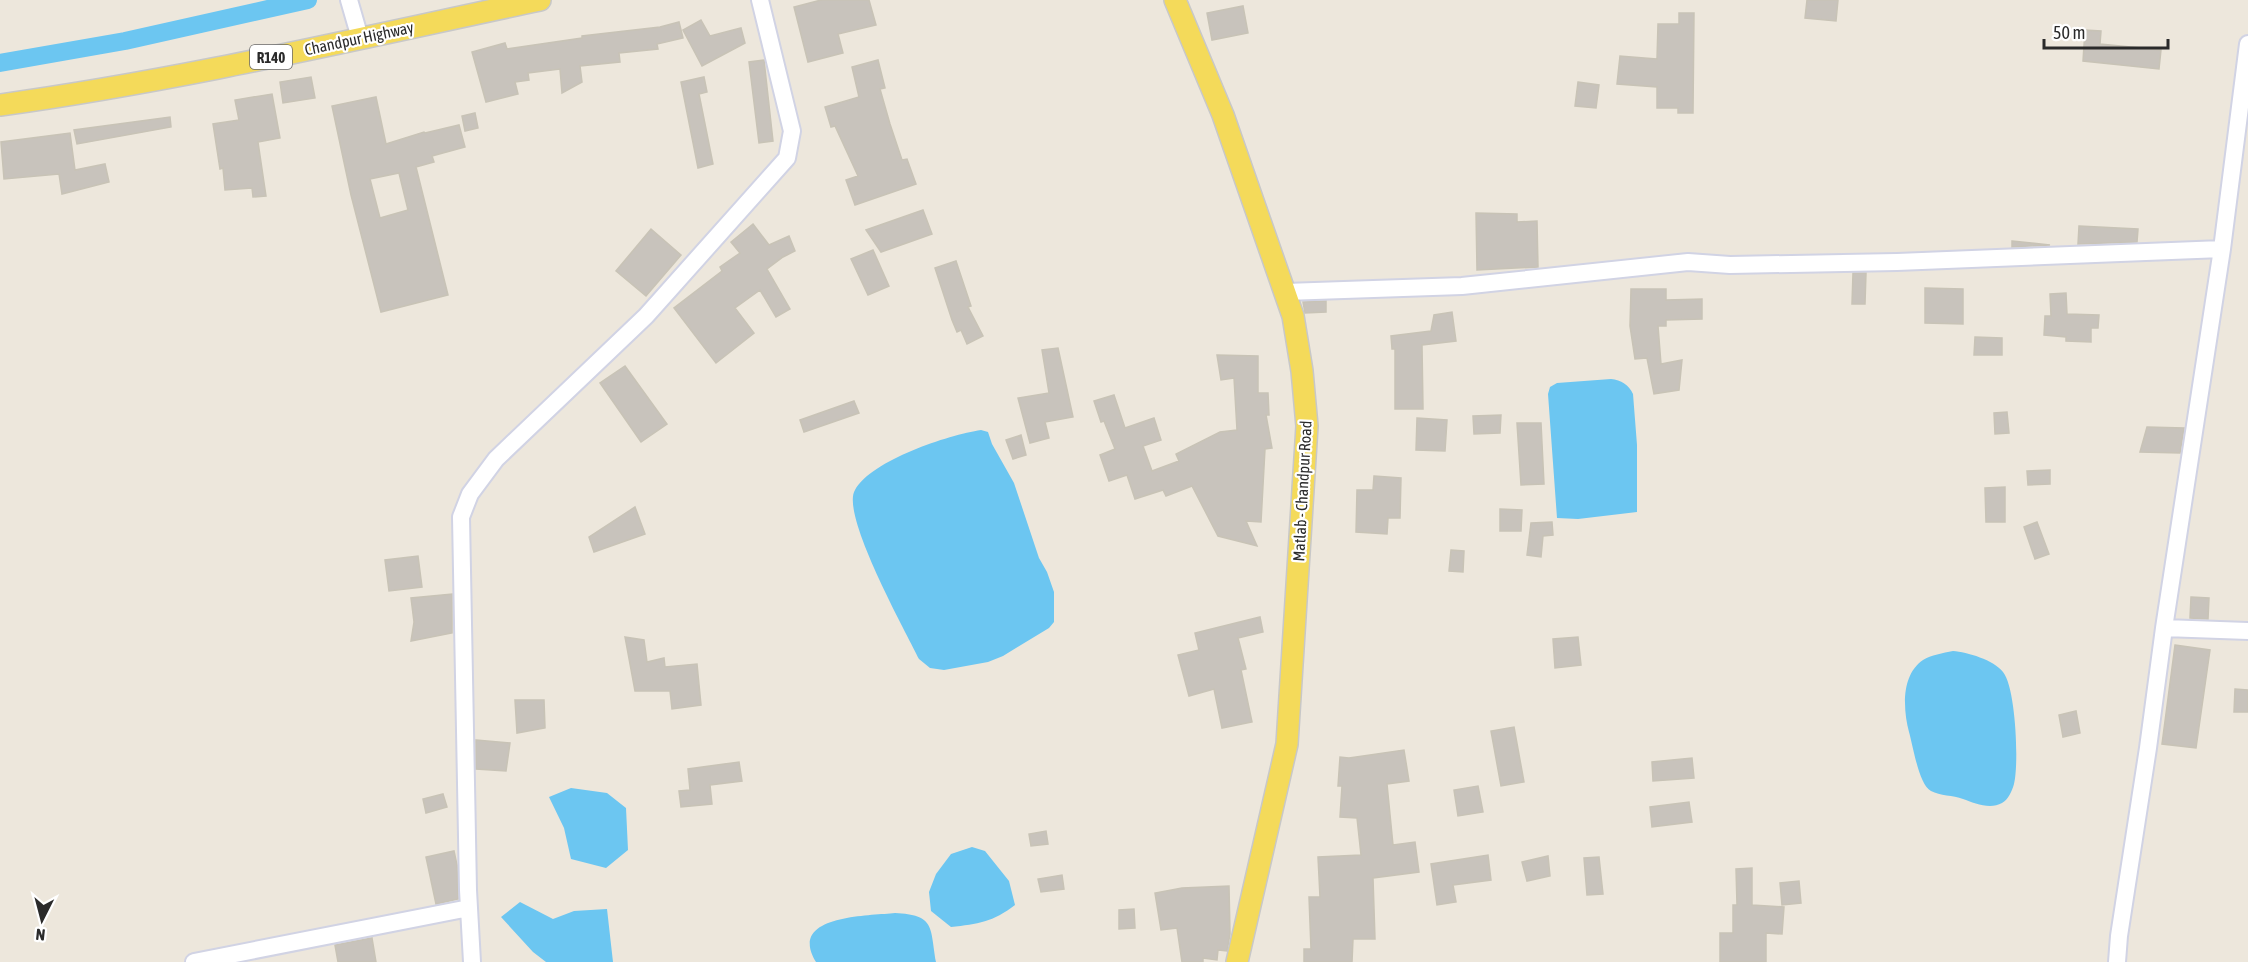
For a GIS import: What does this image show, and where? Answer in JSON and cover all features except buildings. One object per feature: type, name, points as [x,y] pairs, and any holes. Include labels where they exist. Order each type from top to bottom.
[{"type":"main road","name":"Chandpur Highway","points":[[0,105],[178,77],[540,0]]},
{"type":"main road","name":"Matlab - Chandpur Road","points":[[1175,0],[1223,115],[1293,316],[1302,371],[1307,426],[1287,744],[1237,962]]},
{"type":"street","points":[[472,962],[461,517],[470,494],[496,459],[646,316],[787,158],[792,131],[760,0]]},
{"type":"street","points":[[351,6],[360,38]]},
{"type":"street","points":[[2117,962],[2164,628],[2222,249],[2248,44]]},
{"type":"street","points":[[1285,292],[1462,286],[1688,262],[1730,265],[1885,262],[2222,249]]},
{"type":"street","points":[[2164,628],[2248,631]]},
{"type":"street","points":[[194,962],[469,908]]},
{"type":"water","points":[[1611,379],[1624,384],[1633,394],[1637,445],[1637,512],[1578,519],[1557,518],[1548,394],[1550,387],[1557,383]]},
{"type":"water","points":[[981,430],[988,432],[992,444],[1014,483],[1039,558],[1054,592],[1054,622],[1049,628],[1003,656],[988,662],[944,670],[930,668],[919,659],[865,547],[853,503],[855,490],[864,479],[894,459],[931,443]]},
{"type":"water","points":[[1953,651],[1987,660],[1999,668],[2003,672],[2011,693],[2016,744],[2014,784],[2010,795],[2004,802],[1997,805],[1982,805],[1931,791],[1923,781],[1917,764],[1907,723],[1905,703],[1907,683],[1916,666],[1923,660],[1933,655]]},
{"type":"water","points":[[571,788],[607,793],[626,808],[628,850],[606,868],[571,859],[564,828],[549,797]]},
{"type":"water","points":[[972,847],[985,851],[1009,881],[1015,905],[985,921],[951,927],[931,911],[929,892],[936,874],[951,854]]},
{"type":"water","points":[[520,902],[553,919],[574,911],[607,909],[613,962],[546,962],[533,952],[501,917]]},
{"type":"water","points":[[895,913],[917,916],[924,920],[931,931],[936,962],[816,962],[810,947],[812,935],[821,927],[850,917]]},
{"type":"waterway","points":[[0,63],[125,41],[308,0]]}]
